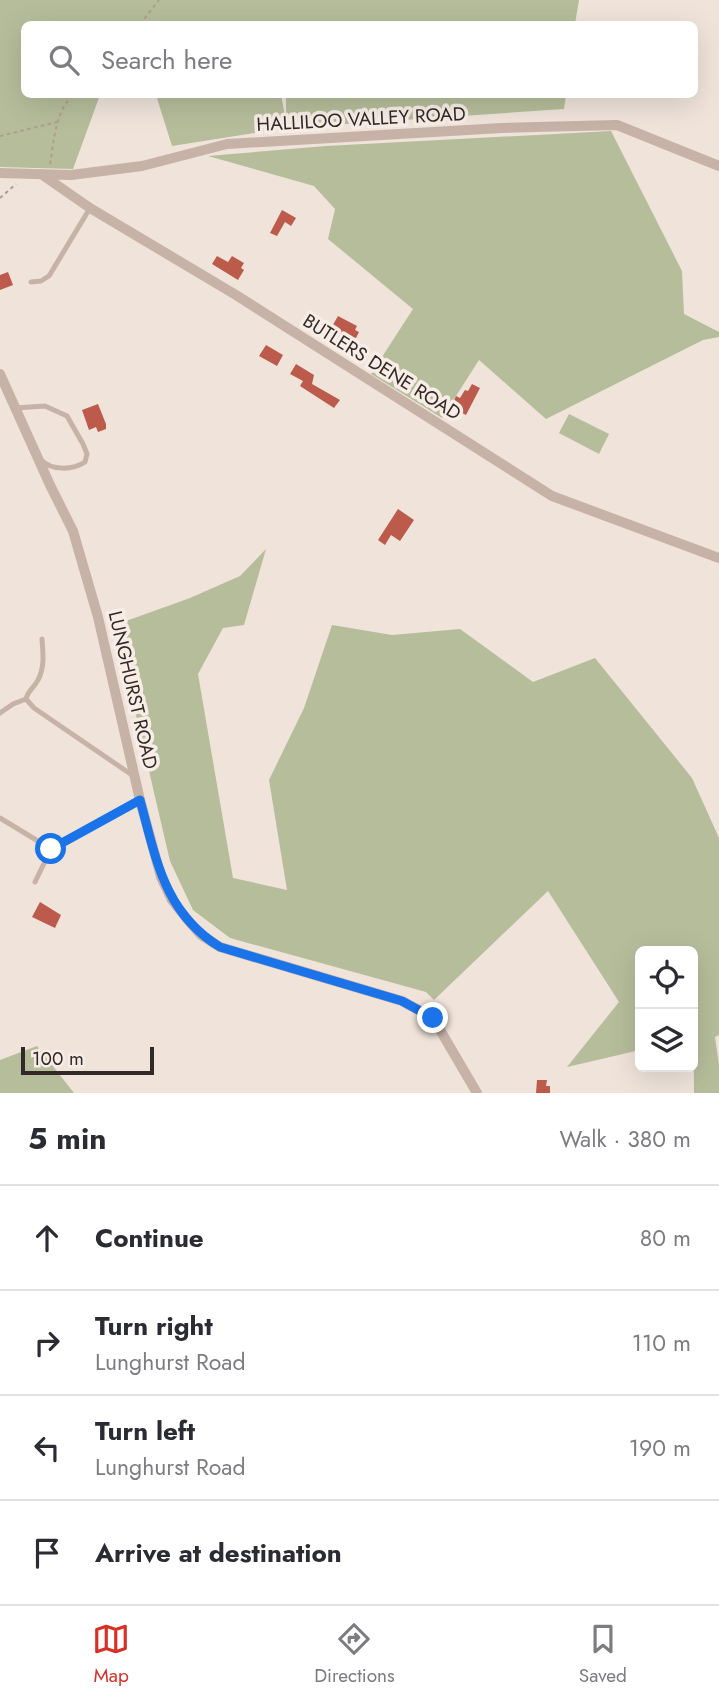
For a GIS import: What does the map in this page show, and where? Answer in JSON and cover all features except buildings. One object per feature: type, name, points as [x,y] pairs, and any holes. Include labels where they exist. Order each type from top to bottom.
[{"type":"street","name":"HALLILOO VALLEY ROAD","points":[[0,173],[71,175],[142,166],[227,144],[502,128],[617,125],[719,166]]},
{"type":"street","name":"BUTLERS DENE ROAD","points":[[44,174],[90,208],[236,295],[552,496],[719,558]]},
{"type":"street","name":"LUNGHURST ROAD","points":[[0,374],[73,531],[98,617],[140,800],[161,877],[172,900],[201,935],[220,947],[402,1001],[433,1018],[477,1093]]},
{"type":"lane","points":[[31,282],[41,281],[49,276],[90,208]]},
{"type":"lane","points":[[15,408],[45,406],[67,416],[87,454],[85,462],[77,468],[60,468],[45,464],[38,457]]},
{"type":"lane","points":[[26,699],[44,665],[42,639]]},
{"type":"lane","points":[[26,699],[34,708],[135,776]]},
{"type":"lane","points":[[0,713],[26,699]]},
{"type":"lane","points":[[35,882],[51,849],[140,800]]},
{"type":"lane","points":[[0,818],[51,849]]},
{"type":"path","points":[[142,21],[159,0]]},
{"type":"path","points":[[44,174],[58,121],[71,98]]},
{"type":"path","points":[[0,136],[58,121]]},
{"type":"path","points":[[0,198],[27,174]]},
{"type":"green space","points":[[0,0],[579,0],[576,21],[21,21],[21,98],[99,98],[73,169],[0,167]]},
{"type":"green space","points":[[157,98],[282,98],[286,121],[286,98],[566,98],[564,109],[287,128],[172,146]]},
{"type":"green space","points":[[611,131],[682,271],[684,314],[719,332],[719,337],[703,340],[546,419],[479,360],[442,418],[371,374],[413,309],[328,239],[335,209],[314,186],[208,156],[326,146]]},
{"type":"green space","points":[[569,414],[609,434],[599,454],[559,433]]},
{"type":"green space","points":[[266,549],[244,625],[223,628],[198,674],[233,878],[287,890],[269,780],[304,708],[332,625],[392,635],[460,629],[533,682],[595,658],[692,778],[719,838],[719,1035],[715,1037],[719,1093],[694,1093],[694,1072],[698,1072],[698,946],[635,946],[635,1051],[567,1067],[619,1002],[548,891],[434,1000],[426,992],[230,938],[193,910],[170,861],[115,625],[190,598],[240,576]]},
{"type":"green space","points":[[37,1046],[74,1093],[0,1093],[0,1060]]},
{"type":"route","points":[[51,849],[140,800],[161,877],[172,900],[201,935],[220,947],[402,1001],[433,1018]]}]
